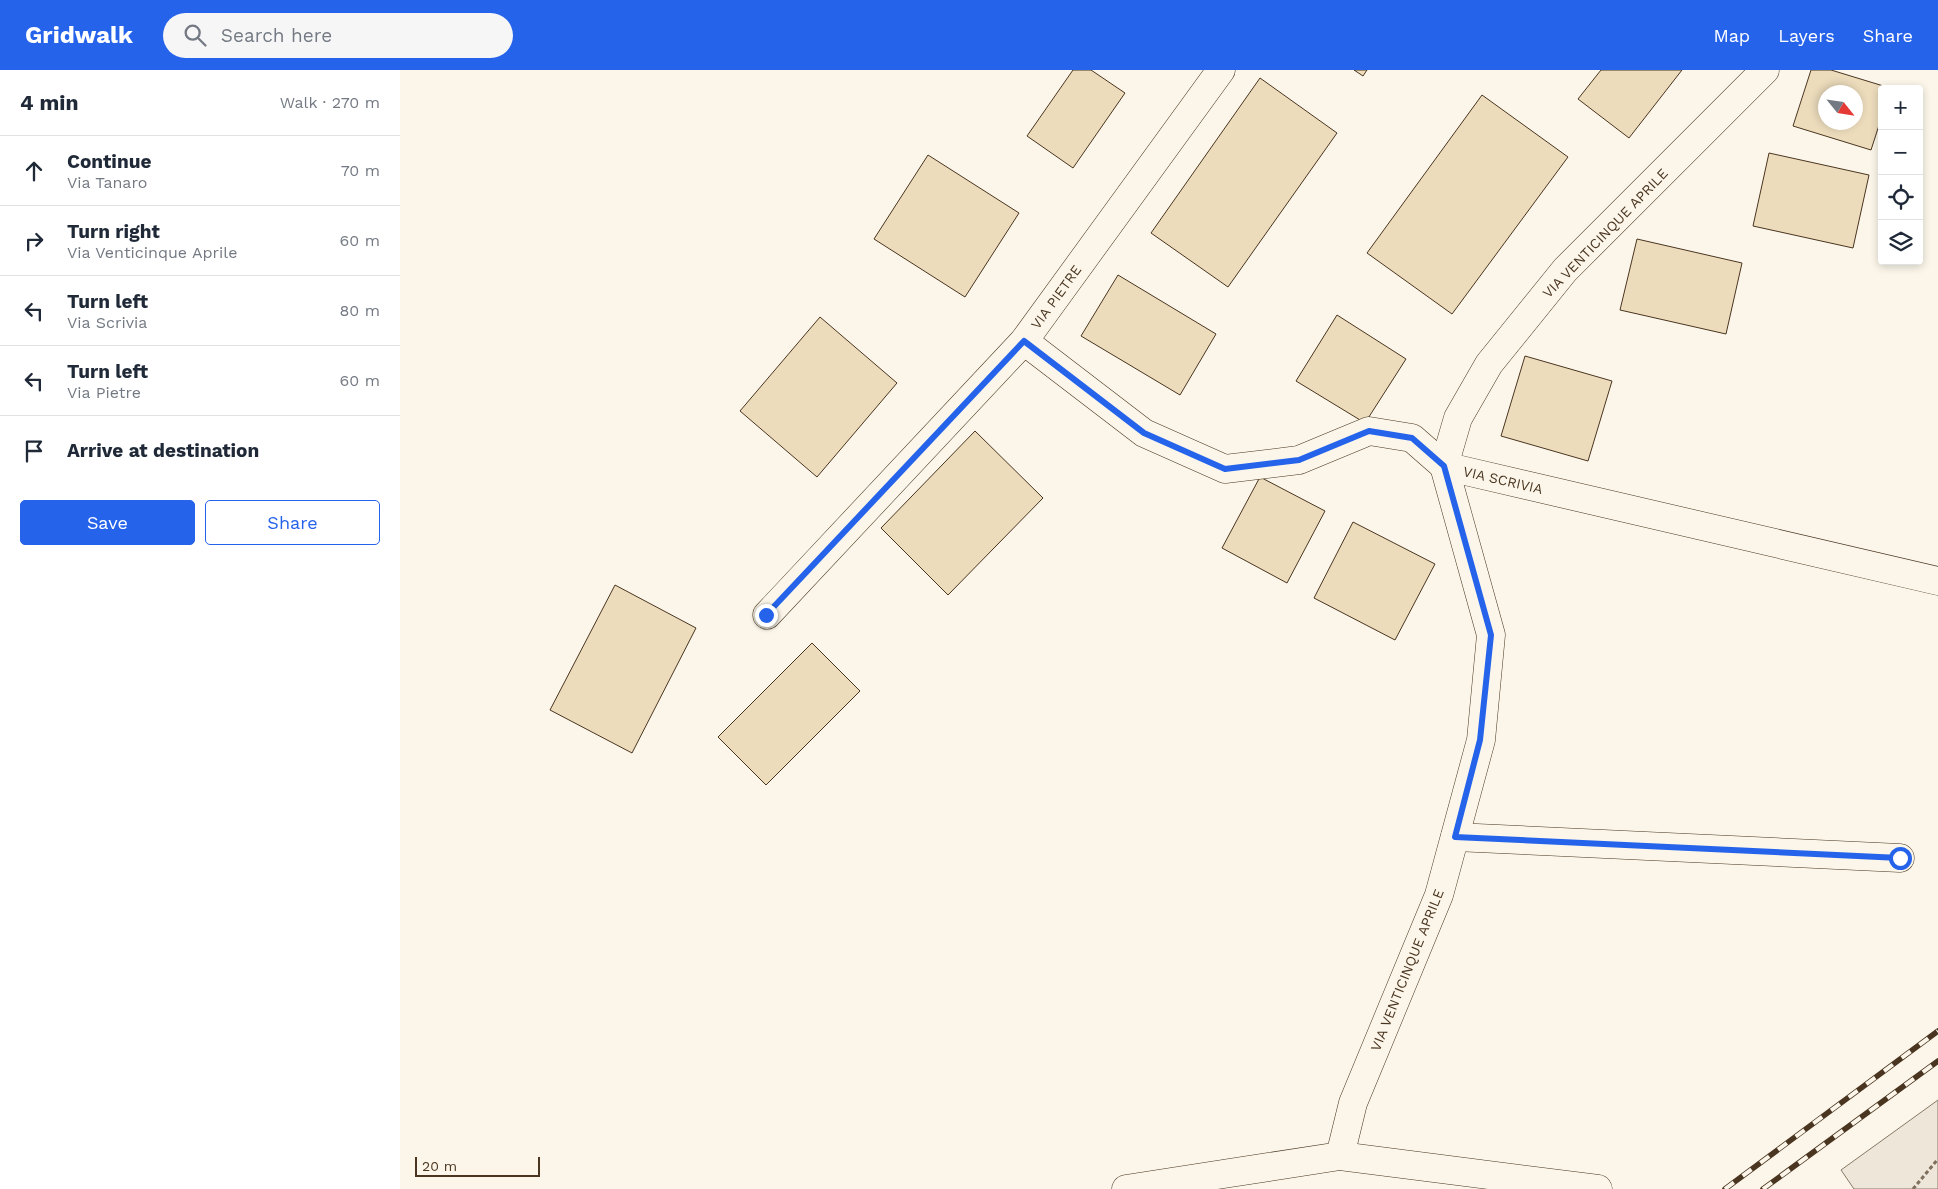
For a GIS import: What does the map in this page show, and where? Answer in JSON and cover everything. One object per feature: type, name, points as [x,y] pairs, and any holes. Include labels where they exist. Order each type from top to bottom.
[{"type":"street","name":"VIA PIETRE","points":[[766,615],[1024,341],[1221,70]]},
{"type":"street","name":"VIA VENTICINQUE APRILE","points":[[1340,1156],[1353,1103],[1440,896],[1480,740],[1491,635],[1444,466],[1458,418],[1489,364],[1565,270],[1765,70]]},
{"type":"street","name":"VIA SCRIVIA","points":[[1024,341],[1144,433],[1225,469],[1299,460],[1369,431],[1412,438],[1444,466],[1938,581]]},
{"type":"street","points":[[1455,837],[1900,858]]},
{"type":"street","points":[[1126,1189],[1340,1156],[1598,1189]]},
{"type":"path","points":[[1913,1189],[1938,1159]]},
{"type":"shaded area","points":[[1938,1100],[1938,1189],[1854,1189],[1841,1170]]},
{"type":"building","points":[[1073,70],[1091,70],[1125,93],[1073,168],[1027,136]]},
{"type":"building","points":[[1354,70],[1367,70],[1363,76]]},
{"type":"building","points":[[1601,70],[1682,70],[1629,138],[1578,99]]},
{"type":"building","points":[[1811,70],[1831,70],[1880,85],[1878,85],[1878,128],[1871,150],[1793,126]]},
{"type":"building","points":[[1260,78],[1337,133],[1228,287],[1151,233]]},
{"type":"building","points":[[1482,95],[1568,157],[1452,314],[1367,253]]},
{"type":"building","points":[[1769,153],[1869,175],[1853,248],[1753,226]]},
{"type":"building","points":[[928,155],[1019,213],[965,297],[874,239]]},
{"type":"building","points":[[1637,239],[1742,263],[1726,334],[1620,310]]},
{"type":"building","points":[[1118,275],[1216,334],[1180,395],[1081,336]]},
{"type":"building","points":[[1337,315],[1406,359],[1365,423],[1296,381]]},
{"type":"building","points":[[820,317],[897,383],[817,477],[740,411]]},
{"type":"building","points":[[1525,356],[1612,381],[1588,461],[1501,436]]},
{"type":"building","points":[[975,431],[1043,498],[948,595],[881,528]]},
{"type":"building","points":[[1260,477],[1325,511],[1287,583],[1222,548]]},
{"type":"building","points":[[1353,522],[1435,564],[1395,640],[1314,598]]},
{"type":"building","points":[[615,585],[696,628],[632,753],[550,710]]},
{"type":"building","points":[[812,643],[860,691],[766,785],[718,737]]},
{"type":"railway","points":[[1725,1189],[1938,1031]]},
{"type":"railway","points":[[1763,1189],[1938,1061]]},
{"type":"route","points":[[766,615],[1024,341],[1144,433],[1225,469],[1299,460],[1369,431],[1412,438],[1444,466],[1491,635],[1480,740],[1455,837],[1900,858]]}]
